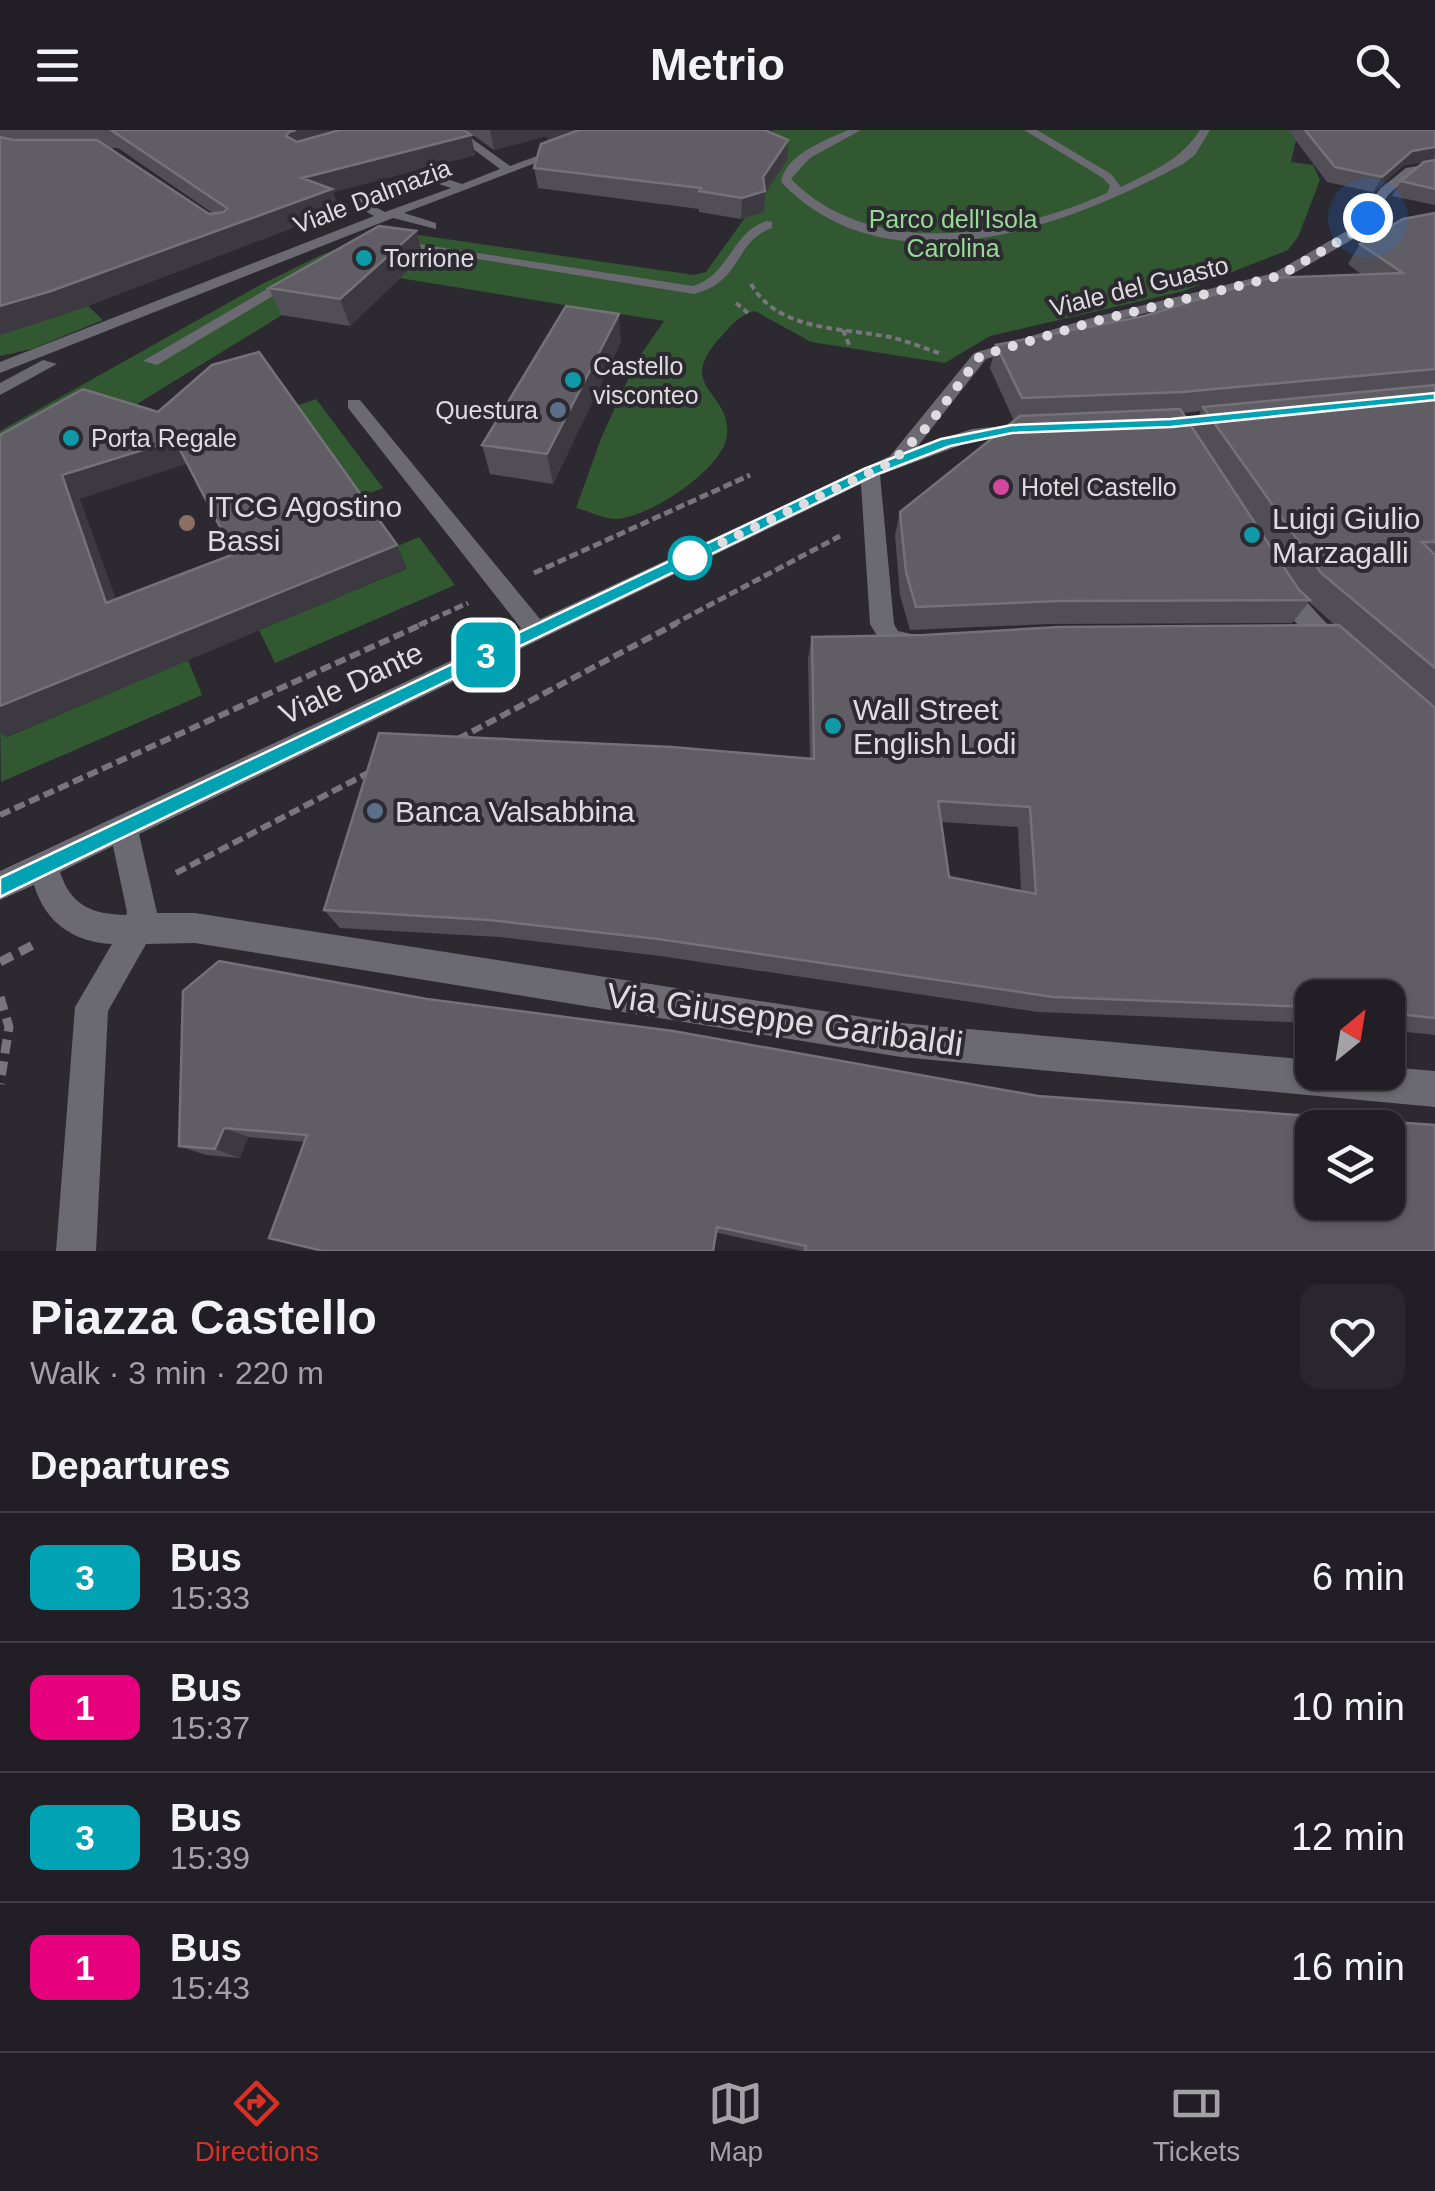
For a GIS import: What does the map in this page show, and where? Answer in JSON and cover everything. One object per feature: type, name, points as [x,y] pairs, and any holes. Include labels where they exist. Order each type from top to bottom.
[{"type":"street","points":[[453,130],[510,170]]},
{"type":"street","name":"Viale Dalmazia","points":[[0,368],[617,130]]},
{"type":"street","points":[[856,130],[803,157],[790,167],[785,178],[806,201],[850,222],[886,230],[960,236],[1049,220],[1112,196],[1191,153],[1205,130]]},
{"type":"street","points":[[1029,130],[1108,176],[1116,185],[1112,196]]},
{"type":"street","name":"Viale del Guasto","points":[[970,365],[980,356],[1011,346],[1279,276],[1355,232],[1385,191],[1410,170],[1435,166]]},
{"type":"street","points":[[431,226],[358,202],[429,178],[464,188]]},
{"type":"street","points":[[371,243],[694,290],[722,279],[751,231],[767,224]]},
{"type":"street","points":[[152,361],[321,262]]},
{"type":"street","name":"Viale Dalmazia","points":[[0,390],[202,290]]},
{"type":"street","points":[[950,642],[911,643],[890,638],[882,624],[881,467],[928,426],[970,365]]},
{"type":"street","points":[[354,404],[537,631]]},
{"type":"street","points":[[881,467],[946,442],[998,431],[1058,427]]},
{"type":"street","name":"Viale Dante","points":[[0,886],[881,467]]},
{"type":"street","points":[[1272,574],[1292,606],[1351,661]]},
{"type":"street","points":[[1282,636],[1322,635]]},
{"type":"street","points":[[76,1251],[92,1007],[138,927],[142,912],[123,827]]},
{"type":"street","name":"Via Giuseppe Garibaldi","points":[[43,865],[50,897],[70,920],[86,927],[194,928],[902,1040],[1435,1089]]},
{"type":"path","points":[[767,224],[751,283],[757,298],[788,317],[892,338],[970,365]]},
{"type":"path","points":[[843,329],[850,347]]},
{"type":"path","points":[[0,815],[750,475]]},
{"type":"path","points":[[455,741],[844,534]]},
{"type":"path","points":[[139,891],[368,775],[374,758]]},
{"type":"path","points":[[0,997],[6,1003],[8,1024],[0,1084]]},
{"type":"green space","name":"Parco dell'Isola Carolina","points":[[772,130],[1288,130],[1296,140],[1291,162],[1313,165],[1320,180],[1298,237],[1288,250],[1184,291],[990,336],[945,363],[811,342],[755,311],[744,315],[719,339],[702,368],[703,379],[726,420],[723,448],[713,463],[681,490],[628,517],[614,519],[576,508],[602,436],[637,360],[664,321],[375,274],[341,279],[0,488],[0,431],[260,285],[384,230],[694,275],[706,272],[759,198],[777,155]]},
{"type":"green space","points":[[88,306],[103,320],[32,349],[0,356],[0,335]]},
{"type":"green space","points":[[316,399],[383,488],[357,498],[293,407]]},
{"type":"green space","points":[[419,537],[455,585],[275,663],[259,630],[406,569],[393,548]]},
{"type":"green space","points":[[188,660],[202,695],[1,782],[0,705],[7,737]]},
{"type":"building","points":[[111,130],[296,130],[286,136],[297,142],[340,130],[464,130],[471,135],[302,178],[332,189],[0,306],[0,137],[97,140],[209,214],[227,208]]},
{"type":"building","points":[[579,130],[765,130],[788,140],[763,177],[765,191],[742,198],[699,191],[701,188],[534,168],[541,144]]},
{"type":"building","points":[[1305,130],[1435,130],[1435,147],[1412,151],[1382,177],[1335,167]]},
{"type":"building","points":[[1435,160],[1435,189],[1401,181],[1424,162]]},
{"type":"building","points":[[1435,213],[1435,369],[1182,392],[1022,398],[996,345],[1144,316],[1268,278],[1403,273],[1360,244],[1403,219]]},
{"type":"building","points":[[379,226],[416,231],[340,299],[269,288]]},
{"type":"building","points":[[566,306],[619,314],[547,454],[482,445]]},
{"type":"building","name":"ITCG Agostino Bassi","points":[[259,352],[397,545],[0,706],[0,435],[83,389],[158,412],[212,365]],"holes":[[[175,440],[234,554],[106,603],[62,475]]]},
{"type":"building","points":[[1435,385],[1435,542],[1422,542],[1435,555],[1435,668],[1321,573],[1203,407]]},
{"type":"building","points":[[1180,409],[1299,590],[1310,600],[1059,601],[916,607],[906,572],[900,512],[1020,416]]},
{"type":"building","points":[[1339,625],[1435,708],[1435,1018],[1405,1015],[1405,980],[1295,980],[1295,1006],[1053,997],[658,939],[489,920],[324,910],[379,733],[671,747],[814,759],[812,637],[1059,627]],"holes":[[[938,801],[1030,807],[1036,894],[949,877]]]},
{"type":"building","points":[[219,961],[427,999],[673,1031],[1038,1096],[1295,1115],[1295,1220],[1405,1220],[1405,1123],[1435,1125],[1435,1251],[805,1251],[806,1246],[717,1227],[713,1251],[323,1251],[269,1238],[307,1135],[224,1128],[215,1149],[179,1146],[183,991]]},
{"type":"bus line","name":"3","points":[[0,886],[870,472],[946,442],[1012,429],[1171,423],[1435,397]]},
{"type":"place","name":"Torrione","points":[[364,258]]},
{"type":"place","name":"Castello visconteo","points":[[573,380]]},
{"type":"place","name":"Questura","points":[[558,410]]},
{"type":"place","name":"Porta Regale","points":[[71,438]]},
{"type":"place","name":"Hotel Castello","points":[[1001,487]]},
{"type":"place","name":"ITCG Agostino Bassi","points":[[187,523]]},
{"type":"place","name":"Luigi Giulio Marzagalli","points":[[1252,535]]},
{"type":"place","name":"Wall Street English Lodi","points":[[833,726]]},
{"type":"place","name":"Banca Valsabbina","points":[[375,811]]},
{"type":"route","points":[[690,558],[892,462],[928,426],[980,356],[1096,321],[1279,276],[1355,232],[1368,218]]}]
